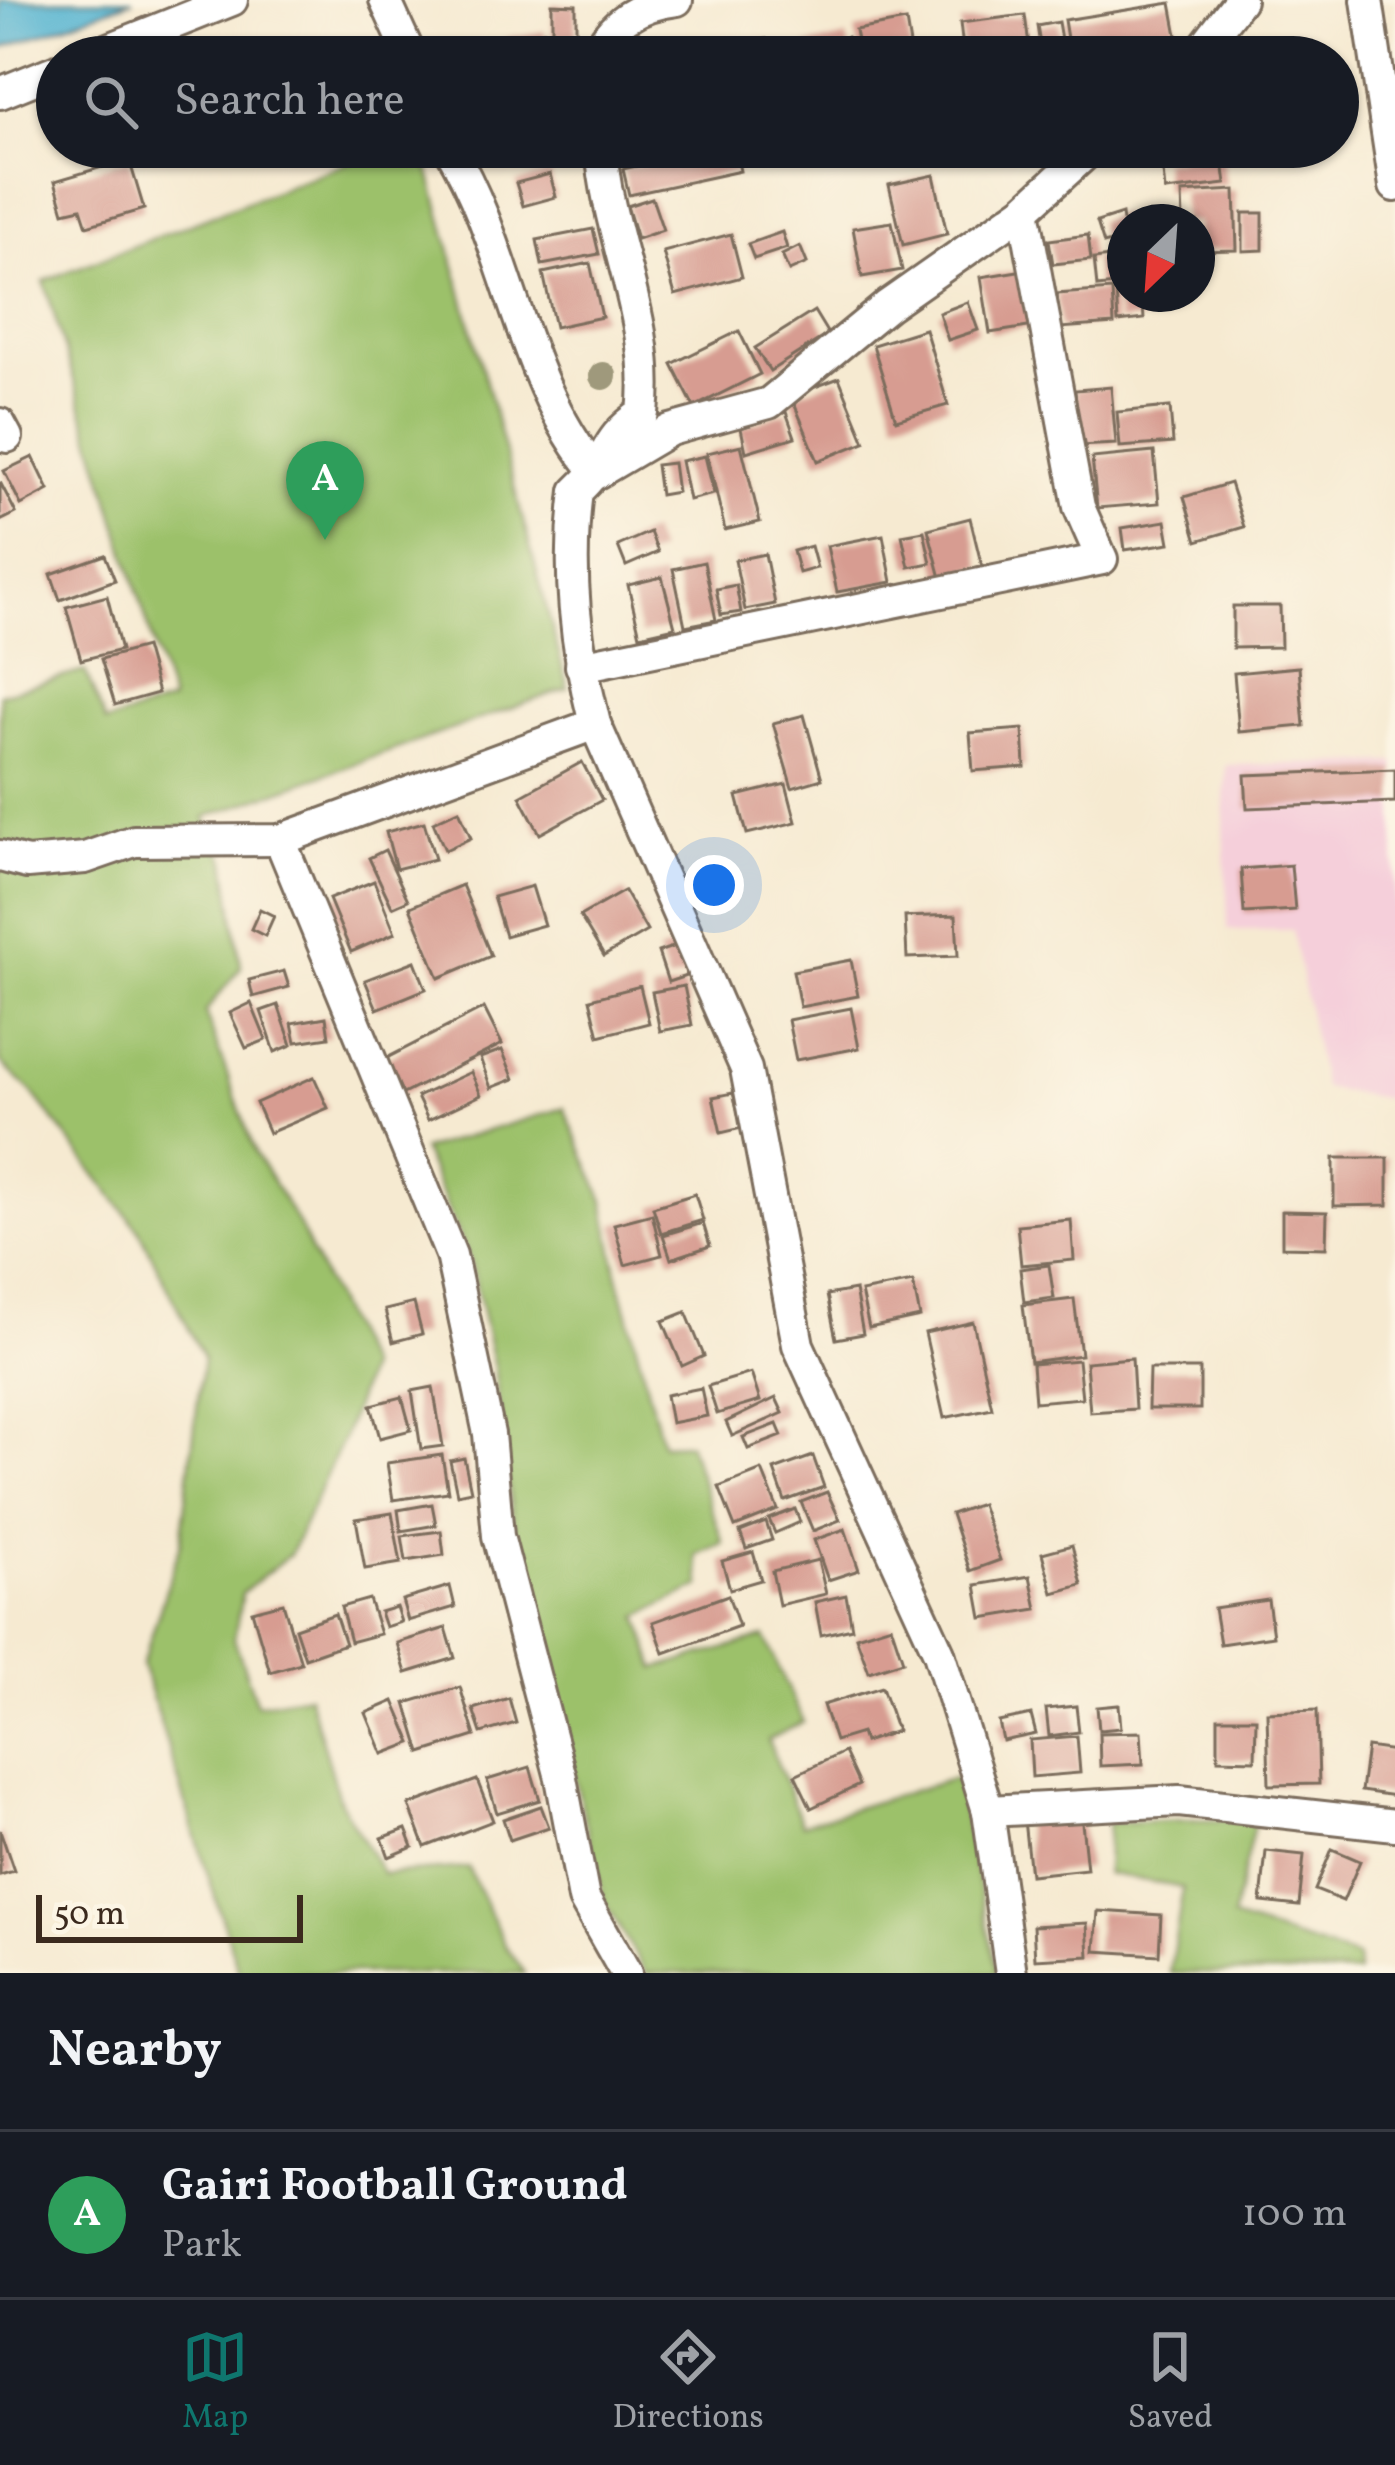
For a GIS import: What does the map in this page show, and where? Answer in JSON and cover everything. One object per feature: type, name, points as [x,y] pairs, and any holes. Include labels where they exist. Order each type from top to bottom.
[{"type":"street","points":[[142,36],[232,0]]},
{"type":"street","points":[[385,0],[401,36]]},
{"type":"street","points":[[1212,36],[1240,0]]},
{"type":"street","points":[[1367,0],[1395,187]]},
{"type":"street","points":[[608,36],[613,26],[658,1]]},
{"type":"street","points":[[0,92],[36,78]]},
{"type":"street","points":[[458,168],[545,384],[572,443],[597,473]]},
{"type":"street","points":[[597,473],[613,433],[643,412],[647,379],[630,279],[603,168]]},
{"type":"street","points":[[1011,1973],[988,1810],[939,1653],[798,1345],[746,1069],[595,724],[580,666],[570,590],[577,491],[597,473],[670,430],[769,403],[887,306],[1024,210],[1070,168]]},
{"type":"street","points":[[580,666],[1102,559],[1079,507],[1024,210]]},
{"type":"street","points":[[0,856],[26,863],[85,858],[134,841],[280,840],[595,724]]},
{"type":"street","points":[[280,840],[451,1255],[489,1434],[498,1536],[561,1778],[584,1898],[626,1973]]},
{"type":"street","points":[[988,1810],[1178,1801],[1395,1826]]},
{"type":"shaded area","points":[[1395,762],[1395,1100],[1323,1088],[1292,930],[1228,930],[1224,827],[1226,765]]},
{"type":"green space","points":[[334,168],[429,168],[568,688],[205,817],[226,860],[241,967],[205,1012],[255,1153],[297,1222],[367,1369],[344,1436],[290,1554],[242,1593],[234,1639],[257,1704],[308,1695],[340,1802],[383,1874],[468,1868],[506,1947],[525,1973],[239,1973],[142,1665],[181,1543],[203,1357],[139,1230],[32,1092],[0,1062],[0,694],[85,671],[106,723],[171,702],[44,281]]},
{"type":"green space","points":[[564,1108],[604,1201],[617,1272],[662,1444],[688,1443],[723,1543],[696,1555],[701,1586],[639,1616],[656,1669],[765,1637],[803,1722],[768,1740],[802,1824],[956,1778],[997,1973],[646,1973],[605,1903],[512,1515],[494,1367],[471,1263],[422,1150]]},
{"type":"green space","points":[[1255,1821],[1232,1919],[1357,1958],[1358,1973],[1170,1973],[1183,1888],[1106,1873],[1108,1823]]},
{"type":"water","points":[[0,0],[133,0],[0,49]]},
{"type":"building","points":[[1171,3],[1177,36],[1067,36],[1064,20]]},
{"type":"building","points":[[552,4],[576,5],[576,36],[552,36]]},
{"type":"building","points":[[1025,15],[1028,36],[962,36],[960,23]]},
{"type":"building","points":[[906,21],[908,36],[856,36],[855,30]]},
{"type":"building","points":[[1058,22],[1060,36],[1039,36],[1037,26]]},
{"type":"building","points":[[99,168],[132,168],[144,209],[87,226],[81,208],[64,212],[55,181]]},
{"type":"building","points":[[739,168],[740,171],[629,195],[623,169]]},
{"type":"building","points":[[1163,168],[1224,168],[1226,184],[1165,191]]},
{"type":"building","points":[[550,174],[556,197],[523,206],[516,183]]},
{"type":"building","points":[[934,175],[947,234],[903,245],[889,185]]},
{"type":"building","points":[[1235,190],[1237,250],[1215,251],[1215,204],[1182,204],[1182,193]]},
{"type":"building","points":[[652,198],[663,230],[637,239],[627,206]]},
{"type":"building","points":[[1243,213],[1263,213],[1263,250],[1243,251]]},
{"type":"building","points":[[1107,219],[1107,243],[1104,244],[1097,222]]},
{"type":"building","points":[[892,222],[902,270],[862,277],[853,228]]},
{"type":"building","points":[[593,229],[599,254],[542,265],[537,240]]},
{"type":"building","points":[[782,232],[787,248],[754,259],[748,244]]},
{"type":"building","points":[[731,234],[742,277],[675,295],[663,252]]},
{"type":"building","points":[[1088,235],[1091,260],[1053,264],[1049,240]]},
{"type":"building","points":[[800,246],[807,263],[789,271],[782,255]]},
{"type":"building","points":[[1107,257],[1107,286],[1097,287],[1094,259]]},
{"type":"building","points":[[590,263],[602,317],[555,327],[543,273]]},
{"type":"building","points":[[1024,270],[1034,326],[990,333],[981,277]]},
{"type":"building","points":[[1107,290],[1107,312],[1113,312],[1114,324],[1060,328],[1057,294]]},
{"type":"building","points":[[968,302],[978,330],[948,340],[939,313]]},
{"type":"building","points":[[814,311],[828,334],[770,371],[755,348]]},
{"type":"building","points":[[1117,312],[1143,312],[1144,319],[1118,322]]},
{"type":"building","points":[[925,329],[948,405],[896,420],[873,345]]},
{"type":"building","points":[[739,331],[760,374],[694,407],[672,364]]},
{"type":"building","points":[[839,378],[865,442],[818,461],[791,396]]},
{"type":"building","points":[[1111,387],[1116,444],[1079,446],[1075,390]]},
{"type":"building","points":[[1170,407],[1173,443],[1120,447],[1117,412]]},
{"type":"building","points":[[786,412],[795,437],[746,452],[741,428]]},
{"type":"building","points":[[741,445],[760,522],[725,530],[707,453]]},
{"type":"building","points":[[1154,452],[1159,503],[1097,508],[1092,458]]},
{"type":"building","points":[[705,456],[714,494],[689,500],[681,461]]},
{"type":"building","points":[[33,457],[49,490],[21,505],[4,471]]},
{"type":"building","points":[[673,463],[677,492],[660,495],[656,465]]},
{"type":"building","points":[[0,482],[16,513],[0,521]]},
{"type":"building","points":[[1230,483],[1244,527],[1197,541],[1184,497]]},
{"type":"building","points":[[970,518],[982,567],[941,578],[928,529]]},
{"type":"building","points":[[1166,521],[1170,543],[1125,550],[1122,528]]},
{"type":"building","points":[[924,531],[931,563],[909,567],[902,535]]},
{"type":"building","points":[[650,532],[658,552],[626,566],[618,546]]},
{"type":"building","points":[[883,535],[892,582],[837,592],[827,546]]},
{"type":"building","points":[[811,546],[817,568],[799,573],[793,551]]},
{"type":"building","points":[[765,554],[775,604],[745,610],[735,560]]},
{"type":"building","points":[[105,555],[115,580],[60,600],[51,574]]},
{"type":"building","points":[[704,562],[716,620],[685,626],[673,569]]},
{"type":"building","points":[[662,577],[675,627],[640,635],[628,585]]},
{"type":"building","points":[[736,585],[741,612],[721,615],[716,589]]},
{"type":"building","points":[[107,596],[121,650],[81,660],[66,607]]},
{"type":"building","points":[[1233,606],[1280,606],[1281,647],[1233,648]]},
{"type":"building","points":[[145,647],[158,693],[115,705],[101,659]]},
{"type":"building","points":[[1299,667],[1304,726],[1239,732],[1234,673]]},
{"type":"building","points":[[804,715],[822,779],[792,788],[773,723]]},
{"type":"building","points":[[1023,729],[1025,767],[973,771],[970,733]]},
{"type":"building","points":[[582,762],[602,800],[540,834],[520,796]]},
{"type":"building","points":[[1395,769],[1395,802],[1247,808],[1245,775]]},
{"type":"building","points":[[786,784],[796,822],[747,834],[737,796]]},
{"type":"building","points":[[459,810],[471,838],[445,850],[433,822]]},
{"type":"building","points":[[424,822],[435,859],[396,869],[386,832]]},
{"type":"building","points":[[385,850],[408,900],[392,907],[369,858]]},
{"type":"building","points":[[1291,865],[1295,910],[1244,913],[1241,869]]},
{"type":"building","points":[[374,881],[395,933],[351,952],[329,899]]},
{"type":"building","points":[[462,885],[491,956],[439,978],[410,907]]},
{"type":"building","points":[[532,886],[544,925],[505,936],[493,897]]},
{"type":"building","points":[[624,891],[647,931],[604,956],[580,916]]},
{"type":"building","points":[[260,909],[274,916],[265,936],[251,929]]},
{"type":"building","points":[[956,915],[958,956],[907,958],[905,917]]},
{"type":"building","points":[[684,943],[695,973],[668,982],[658,952]]},
{"type":"building","points":[[851,960],[858,996],[800,1007],[793,971]]},
{"type":"building","points":[[415,961],[426,989],[377,1009],[365,980]]},
{"type":"building","points":[[284,971],[289,987],[253,997],[249,980]]},
{"type":"building","points":[[640,986],[649,1023],[599,1036],[590,999]]},
{"type":"building","points":[[684,986],[692,1025],[660,1031],[652,992]]},
{"type":"building","points":[[251,1003],[266,1040],[246,1048],[230,1013]]},
{"type":"building","points":[[278,1005],[292,1045],[275,1052],[261,1011]]},
{"type":"building","points":[[484,1008],[502,1044],[403,1094],[385,1059]]},
{"type":"building","points":[[851,1008],[859,1048],[796,1060],[788,1020]]},
{"type":"building","points":[[326,1017],[329,1037],[296,1042],[292,1023]]},
{"type":"building","points":[[502,1050],[514,1079],[491,1088],[480,1058]]},
{"type":"building","points":[[471,1072],[481,1095],[428,1120],[417,1097]]},
{"type":"building","points":[[314,1077],[328,1108],[269,1133],[256,1103]]},
{"type":"building","points":[[733,1093],[742,1128],[721,1133],[713,1097]]},
{"type":"building","points":[[1334,1158],[1388,1158],[1388,1205],[1334,1206]]},
{"type":"building","points":[[695,1194],[703,1220],[661,1233],[653,1207]]},
{"type":"building","points":[[1282,1211],[1327,1212],[1326,1248],[1282,1247]]},
{"type":"building","points":[[652,1214],[662,1255],[625,1265],[614,1224]]},
{"type":"building","points":[[1071,1220],[1074,1260],[1021,1265],[1017,1225]]},
{"type":"building","points":[[703,1223],[710,1246],[671,1259],[663,1235]]},
{"type":"building","points":[[1049,1265],[1054,1298],[1024,1302],[1020,1269]]},
{"type":"building","points":[[913,1282],[920,1317],[869,1328],[861,1292]]},
{"type":"building","points":[[855,1290],[863,1334],[836,1339],[827,1295]]},
{"type":"building","points":[[1074,1299],[1081,1355],[1030,1362],[1023,1305]]},
{"type":"building","points":[[414,1303],[422,1334],[393,1342],[385,1310]]},
{"type":"building","points":[[686,1312],[704,1356],[682,1366],[663,1321]]},
{"type":"building","points":[[973,1322],[992,1408],[944,1418],[925,1333]]},
{"type":"building","points":[[1132,1358],[1135,1409],[1090,1412],[1086,1362]]},
{"type":"building","points":[[1078,1360],[1082,1398],[1035,1402],[1032,1364]]},
{"type":"building","points":[[1149,1369],[1200,1369],[1200,1409],[1148,1409]]},
{"type":"building","points":[[751,1373],[760,1401],[717,1414],[708,1386]]},
{"type":"building","points":[[433,1387],[443,1446],[421,1449],[412,1391]]},
{"type":"building","points":[[701,1388],[707,1416],[671,1423],[666,1395]]},
{"type":"building","points":[[402,1397],[411,1430],[380,1438],[371,1405]]},
{"type":"building","points":[[776,1398],[783,1413],[732,1436],[726,1422]]},
{"type":"building","points":[[777,1424],[782,1436],[748,1449],[743,1437]]},
{"type":"building","points":[[442,1455],[448,1492],[393,1500],[387,1463]]},
{"type":"building","points":[[813,1456],[824,1487],[785,1501],[774,1470]]},
{"type":"building","points":[[464,1458],[471,1491],[457,1494],[450,1461]]},
{"type":"building","points":[[762,1470],[778,1510],[735,1527],[719,1487]]},
{"type":"building","points":[[827,1492],[840,1520],[813,1531],[801,1502]]},
{"type":"building","points":[[432,1504],[436,1525],[401,1531],[398,1510]]},
{"type":"building","points":[[981,1504],[1000,1560],[970,1571],[951,1514]]},
{"type":"building","points":[[795,1509],[800,1522],[775,1533],[769,1519]]},
{"type":"building","points":[[392,1513],[401,1563],[365,1569],[356,1519]]},
{"type":"building","points":[[766,1522],[772,1540],[746,1549],[740,1532]]},
{"type":"building","points":[[845,1529],[859,1570],[828,1580],[814,1540]]},
{"type":"building","points":[[441,1531],[444,1555],[406,1561],[402,1536]]},
{"type":"building","points":[[1072,1545],[1082,1585],[1053,1593],[1042,1553]]},
{"type":"building","points":[[753,1552],[761,1580],[730,1589],[722,1561]]},
{"type":"building","points":[[818,1560],[826,1594],[779,1605],[772,1571]]},
{"type":"building","points":[[1030,1576],[1037,1609],[982,1618],[976,1585]]},
{"type":"building","points":[[450,1586],[455,1607],[408,1621],[402,1600]]},
{"type":"building","points":[[728,1595],[739,1626],[664,1653],[653,1622]]},
{"type":"building","points":[[846,1595],[852,1628],[821,1635],[815,1602]]},
{"type":"building","points":[[369,1599],[380,1634],[350,1642],[341,1607]]},
{"type":"building","points":[[1268,1600],[1273,1636],[1220,1644],[1214,1608]]},
{"type":"building","points":[[283,1603],[301,1663],[270,1672],[252,1611]]},
{"type":"building","points":[[396,1607],[401,1622],[385,1627],[380,1612]]},
{"type":"building","points":[[335,1614],[345,1644],[305,1658],[295,1628]]},
{"type":"building","points":[[891,1625],[903,1661],[869,1672],[856,1636]]},
{"type":"building","points":[[446,1628],[455,1658],[406,1673],[397,1643]]},
{"type":"building","points":[[460,1687],[475,1736],[421,1753],[406,1703]]},
{"type":"building","points":[[882,1687],[897,1731],[864,1742],[861,1733],[835,1741],[823,1705]]},
{"type":"building","points":[[509,1698],[516,1723],[481,1733],[473,1709]]},
{"type":"building","points":[[394,1701],[412,1743],[383,1754],[366,1713]]},
{"type":"building","points":[[1119,1705],[1121,1728],[1099,1730],[1097,1707]]},
{"type":"building","points":[[1076,1706],[1079,1732],[1049,1736],[1046,1709]]},
{"type":"building","points":[[1317,1710],[1319,1784],[1269,1785],[1267,1712]]},
{"type":"building","points":[[1031,1715],[1036,1734],[1003,1741],[999,1722]]},
{"type":"building","points":[[1218,1718],[1256,1718],[1255,1760],[1218,1759]]},
{"type":"building","points":[[1141,1732],[1143,1764],[1100,1766],[1099,1733]]},
{"type":"building","points":[[1077,1736],[1080,1773],[1032,1777],[1030,1740]]},
{"type":"building","points":[[1367,1747],[1395,1751],[1395,1796],[1361,1791]]},
{"type":"building","points":[[844,1752],[859,1785],[811,1808],[795,1775]]},
{"type":"building","points":[[530,1767],[540,1800],[497,1813],[487,1780]]},
{"type":"building","points":[[477,1780],[493,1821],[425,1847],[409,1805]]},
{"type":"building","points":[[541,1806],[549,1827],[510,1840],[503,1819]]},
{"type":"building","points":[[1081,1814],[1087,1869],[1030,1875],[1024,1820]]},
{"type":"building","points":[[406,1829],[413,1847],[389,1857],[382,1838]]},
{"type":"building","points":[[0,1830],[14,1871],[0,1875]]},
{"type":"building","points":[[1332,1849],[1360,1861],[1343,1901],[1315,1890]]},
{"type":"building","points":[[1266,1851],[1304,1855],[1299,1906],[1261,1902]]},
{"type":"building","points":[[1098,1911],[1161,1915],[1159,1955],[1095,1951]]},
{"type":"building","points":[[1087,1923],[1089,1956],[1035,1959],[1033,1926]]},
{"type":"place","name":"Gairi Football Ground","points":[[325,540]]}]
